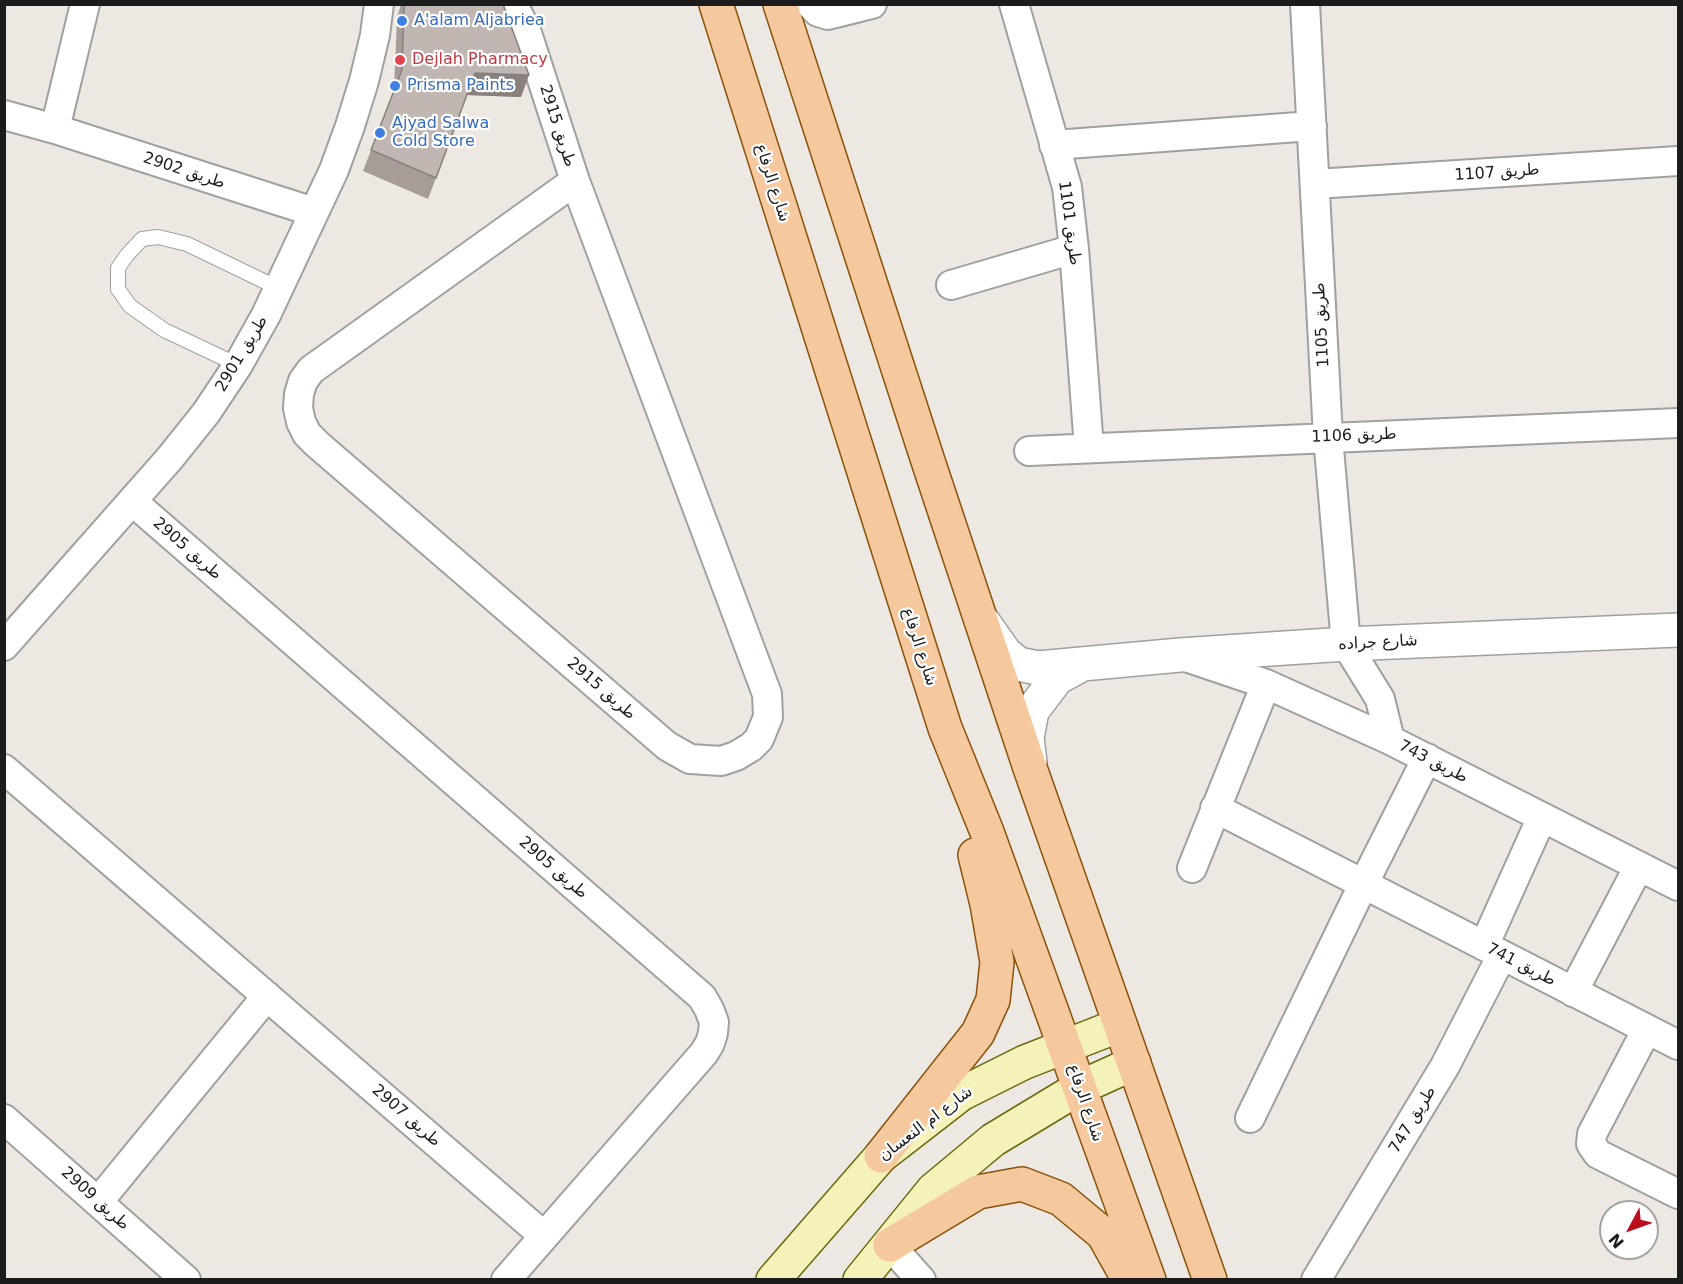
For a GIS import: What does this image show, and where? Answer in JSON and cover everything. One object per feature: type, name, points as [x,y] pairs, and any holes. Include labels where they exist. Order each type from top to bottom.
[{"type":"main road","name":"شارع الرفاع","points":[[716,4],[945,728],[987,832],[1149,1280]]},
{"type":"main road","points":[[780,4],[978,614],[1210,1280]]},
{"type":"main road","points":[[881,1156],[978,1033],[993,1000],[997,962],[987,904],[945,728]]},
{"type":"main road","name":"شارع ام النعسان","points":[[773,1280],[881,1156],[961,1095],[1025,1062],[1120,1025]]},
{"type":"main road","points":[[860,1280],[933,1190],[993,1140],[1079,1088],[1134,1062]]},
{"type":"main road","points":[[890,1245],[978,1192],[1022,1184],[1061,1199],[1103,1234],[1129,1280]]},
{"type":"street","points":[[55,129],[85,4]]},
{"type":"street","name":"طريق 2901","points":[[4,646],[170,458],[199,422],[238,365],[278,288],[334,170],[367,70],[379,4]]},
{"type":"street","name":"طريق 2915","points":[[513,4],[526,30],[575,181],[767,694],[768,717],[759,739],[736,756],[721,760],[690,759],[667,746],[317,444],[307,434],[301,422],[298,408],[299,394],[303,381],[311,370],[575,181]]},
{"type":"street","points":[[810,4],[818,12],[828,15],[872,4]]},
{"type":"street","name":"طريق 1101","points":[[1014,4],[1067,187],[1089,448]]},
{"type":"street","name":"طريق 1105","points":[[1305,4],[1328,437],[1346,644]]},
{"type":"street","name":"طريق 2902","points":[[6,119],[55,129],[314,212]]},
{"type":"street","points":[[1054,145],[1312,126]]},
{"type":"street","name":"طريق 1107","points":[[1315,184],[1678,161]]},
{"type":"street","points":[[951,285],[1074,249]]},
{"type":"street","name":"طريق 1106","points":[[1029,451],[1678,423]]},
{"type":"street","name":"طريق 2905","points":[[132,501],[702,997],[709,1009],[714,1022],[713,1033],[704,1053],[506,1280]]},
{"type":"street","name":"شارع جراده","points":[[978,614],[1005,653],[1018,664],[1038,668],[1180,655],[1346,644],[1678,630]]},
{"type":"street","points":[[1346,644],[1363,668],[1380,699],[1390,740]]},
{"type":"street","name":"طريق 743","points":[[1180,655],[1266,684],[1390,740],[1678,886]]},
{"type":"street","name":"شارع جراده","points":[[1030,768],[1027,738],[1032,711],[1057,678],[1079,666]]},
{"type":"street","points":[[1192,868],[1266,684]]},
{"type":"street","points":[[1250,1118],[1427,758]]},
{"type":"street","name":"طريق 2907","points":[[4,769],[544,1236]]},
{"type":"street","name":"طريق 741","points":[[1215,808],[1678,1045]]},
{"type":"street","name":"طريق 747","points":[[1316,1280],[1445,1066],[1493,951],[1542,817]]},
{"type":"street","points":[[1573,992],[1639,866]]},
{"type":"street","points":[[98,1202],[267,996]]},
{"type":"street","points":[[1647,1029],[1592,1134],[1591,1144],[1598,1154],[1678,1194]]},
{"type":"street","name":"طريق 2909","points":[[4,1119],[186,1280]]},
{"type":"street","points":[[890,1245],[921,1280]]},
{"type":"lane","points":[[238,365],[164,330],[130,306],[118,289],[118,268],[142,239],[158,237],[187,244],[278,288]]},
{"type":"building","points":[[404,4],[503,4],[529,75],[475,73],[436,178],[371,150],[402,70]]},
{"type":"place","name":"A'alam Aljabriea","points":[[402,21]]},
{"type":"place","name":"Dejlah Pharmacy","points":[[400,60]]},
{"type":"place","name":"Prisma Paints","points":[[395,86]]},
{"type":"place","name":"Ajyad Salwa Cold Store","points":[[380,133]]}]
